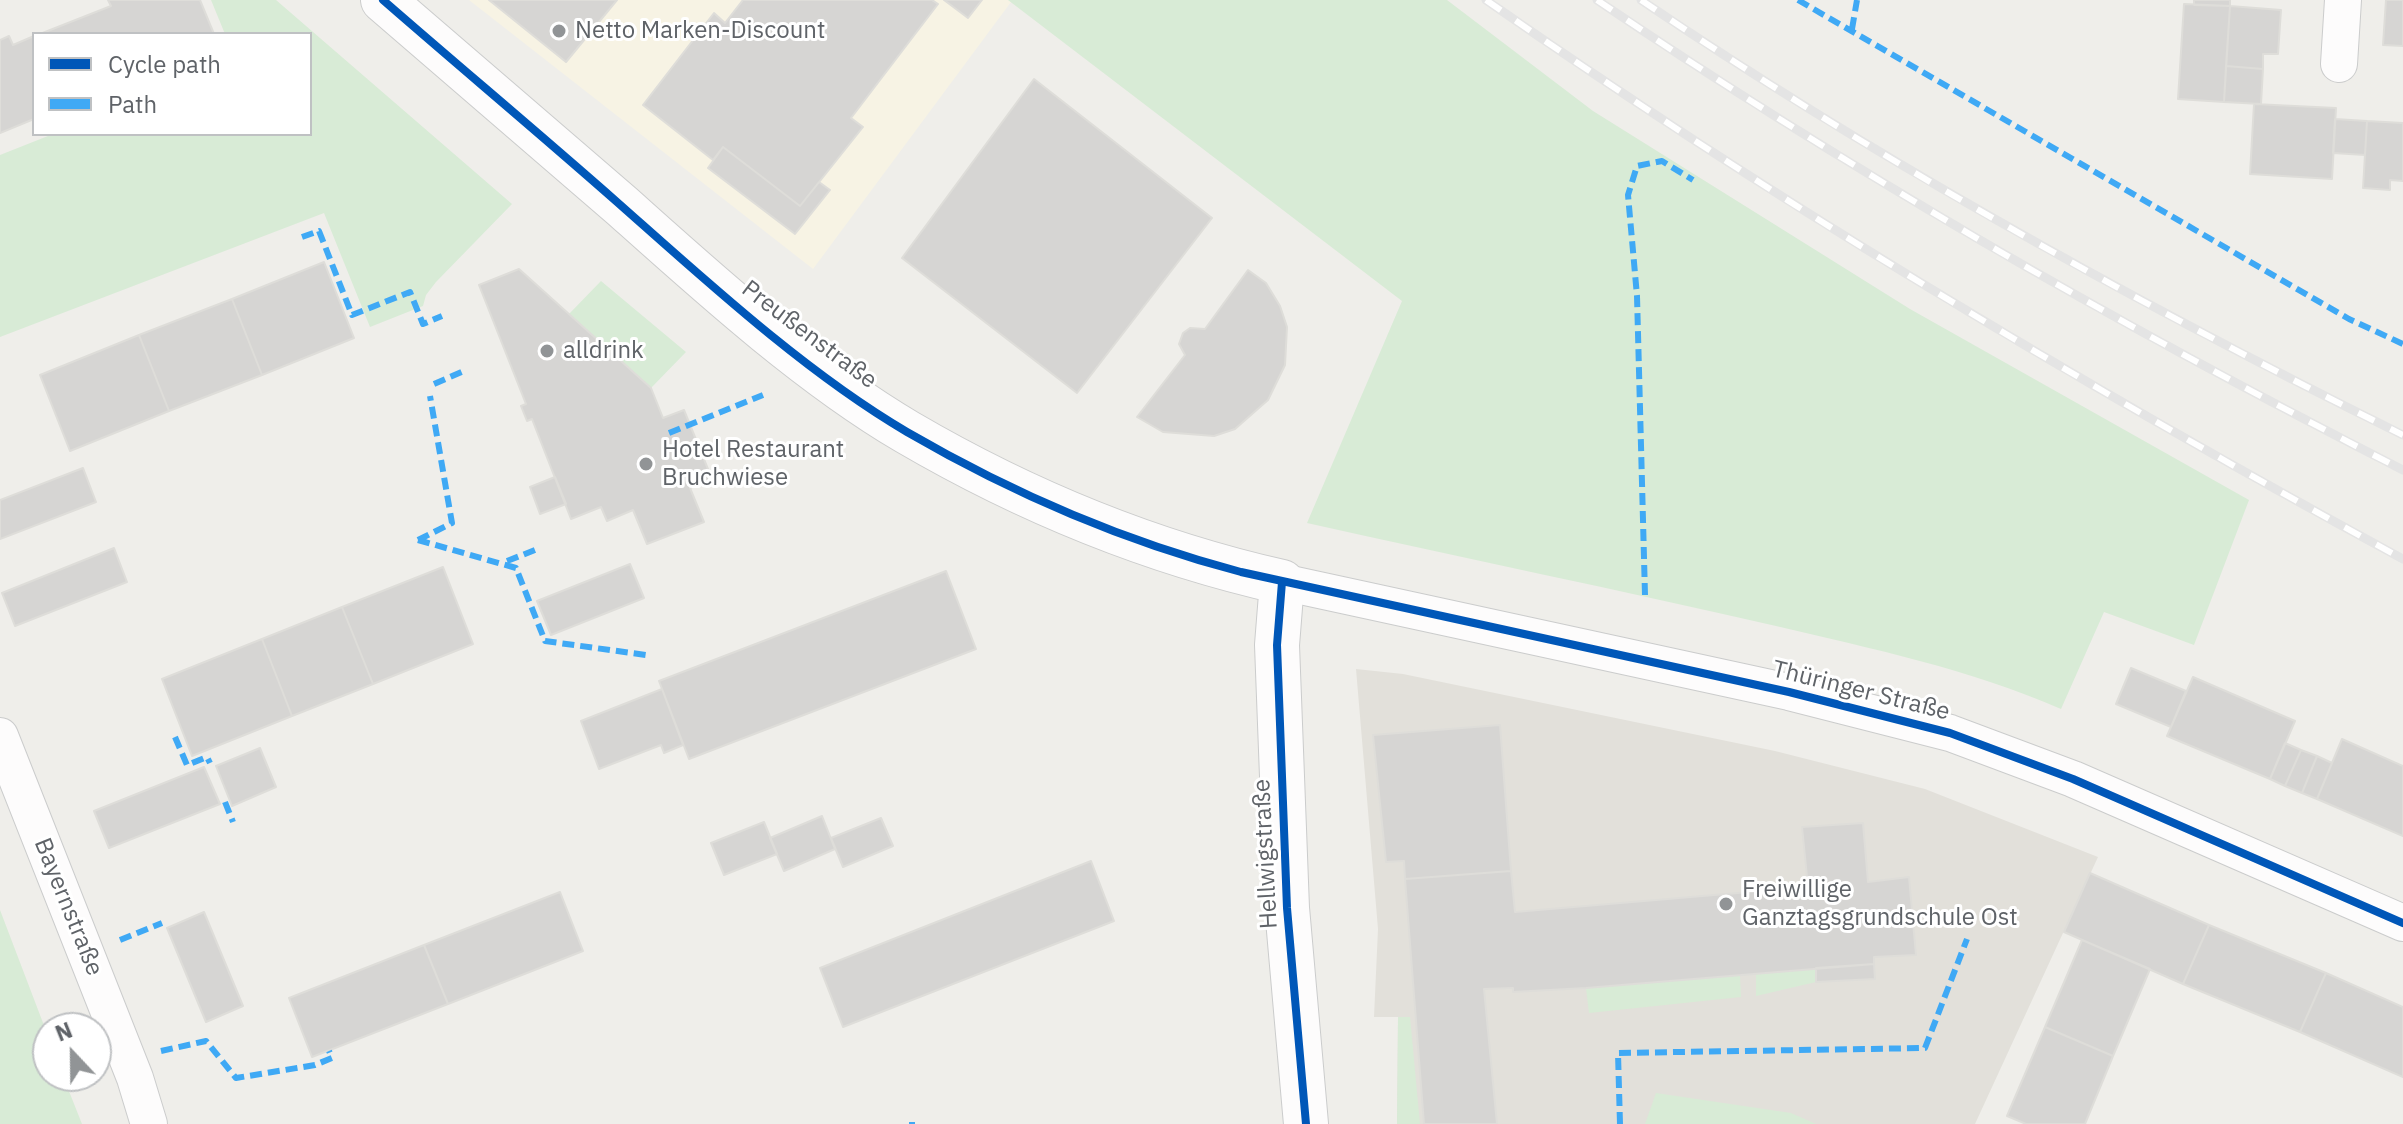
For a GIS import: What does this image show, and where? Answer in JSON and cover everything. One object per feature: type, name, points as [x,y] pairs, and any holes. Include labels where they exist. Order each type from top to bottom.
[{"type":"street","name":"Preußenstraße","points":[[383,0],[701,276],[828,376],[904,430],[1083,521],[1180,556],[1282,582]]},
{"type":"street","points":[[2339,64],[2343,0]]},
{"type":"street","name":"Thüringer Straße","points":[[1282,582],[1789,692],[1950,733],[2073,779],[2403,923]]},
{"type":"street","name":"Hellwigstraße","points":[[1282,582],[1277,645],[1287,908],[1306,1124]]},
{"type":"street","name":"Bayernstraße","points":[[0,736],[130,1064],[149,1124]]},
{"type":"shaded area","points":[[469,0],[1008,0],[1011,2],[813,269]]},
{"type":"shaded area","name":"Freiwillige Ganztagsgrundschule Ost","points":[[1356,669],[1403,674],[1775,751],[1925,789],[2098,857],[1975,1124],[1397,1124],[1398,1017],[1374,1017],[1378,929]]},
{"type":"green space","points":[[211,0],[276,0],[512,204],[436,282],[426,295],[423,306],[370,327],[324,213],[0,337],[0,155],[48,136],[312,136],[312,32],[224,32]]},
{"type":"green space","points":[[1008,0],[1447,0],[1593,111],[1910,309],[2249,500],[2194,645],[2104,612],[2061,709],[1992,682],[1885,652],[1307,523],[1402,301]]},
{"type":"green space","points":[[601,281],[686,352],[651,388],[569,314]]},
{"type":"green space","points":[[0,910],[39,1012],[32,1012],[32,1092],[69,1092],[82,1124],[0,1124]]},
{"type":"green space","points":[[1816,968],[1816,982],[1756,996],[1756,974]]},
{"type":"green space","points":[[1740,975],[1741,997],[1589,1013],[1586,988]]},
{"type":"green space","points":[[1398,1017],[1410,1017],[1420,1124],[1397,1124]]},
{"type":"green space","points":[[1656,1093],[1791,1113],[1816,1124],[1645,1124]]},
{"type":"building","points":[[108,0],[200,0],[213,32],[45,32],[111,6]]},
{"type":"building","name":"Netto Marken-Discount","points":[[489,0],[617,0],[566,62]]},
{"type":"building","points":[[743,0],[932,0],[938,4],[851,118],[863,127],[800,206],[723,147],[713,160],[643,105],[714,13],[725,23]]},
{"type":"building","points":[[944,0],[982,0],[968,18]]},
{"type":"building","points":[[2194,0],[2230,0],[2230,6],[2194,5]]},
{"type":"building","points":[[2386,0],[2403,0],[2403,46],[2383,45]]},
{"type":"building","points":[[2184,4],[2230,6],[2224,102],[2178,99]]},
{"type":"building","points":[[2230,6],[2281,10],[2278,54],[2263,54],[2263,69],[2226,66]]},
{"type":"building","points":[[9,36],[13,45],[32,37],[32,120],[0,133],[0,40]]},
{"type":"building","points":[[2226,66],[2263,69],[2261,104],[2224,102]]},
{"type":"building","points":[[1034,79],[1212,218],[1077,393],[902,258]]},
{"type":"building","points":[[2254,104],[2336,108],[2332,179],[2250,174]]},
{"type":"building","points":[[2335,119],[2367,121],[2365,155],[2333,153]]},
{"type":"building","points":[[2367,121],[2403,123],[2403,181],[2390,180],[2390,190],[2363,188]]},
{"type":"building","points":[[723,147],[800,206],[819,182],[830,190],[795,234],[708,168]]},
{"type":"building","points":[[324,262],[354,338],[262,375],[232,299]]},
{"type":"building","points":[[519,269],[651,388],[663,418],[684,410],[712,479],[690,488],[704,522],[647,544],[633,510],[607,521],[601,507],[571,519],[532,419],[527,421],[521,406],[526,404],[479,285]]},
{"type":"building","points":[[1248,270],[1266,283],[1280,306],[1287,327],[1285,365],[1268,400],[1235,429],[1214,436],[1163,432],[1137,417],[1185,355],[1179,344],[1183,333],[1190,328],[1205,329]]},
{"type":"building","points":[[232,299],[262,375],[169,411],[139,335]]},
{"type":"building","points":[[139,335],[169,411],[70,451],[40,375]]},
{"type":"building","points":[[83,468],[96,502],[0,539],[0,500]]},
{"type":"building","points":[[555,477],[566,504],[540,514],[530,487]]},
{"type":"building","points":[[114,548],[127,582],[15,626],[2,593]]},
{"type":"building","points":[[630,564],[644,598],[551,635],[537,601]]},
{"type":"building","points":[[443,567],[473,644],[373,684],[342,607]]},
{"type":"building","points":[[946,571],[976,649],[689,759],[659,681]]},
{"type":"building","points":[[342,607],[373,684],[292,716],[262,639]]},
{"type":"building","points":[[262,639],[292,716],[192,756],[162,679]]},
{"type":"building","points":[[2131,668],[2186,691],[2171,727],[2116,704]]},
{"type":"building","points":[[2193,677],[2295,721],[2270,779],[2167,736]]},
{"type":"building","points":[[662,689],[683,745],[664,753],[661,745],[599,769],[581,721]]},
{"type":"building","points":[[1500,725],[1511,871],[1405,879],[1404,861],[1386,862],[1373,735]]},
{"type":"building","points":[[2342,739],[2403,766],[2403,836],[2317,799]]},
{"type":"building","points":[[2285,743],[2301,750],[2285,786],[2270,779]]},
{"type":"building","points":[[260,748],[276,787],[232,806],[216,766]]},
{"type":"building","points":[[2301,750],[2317,756],[2302,793],[2285,786]]},
{"type":"building","points":[[2317,756],[2332,763],[2317,799],[2302,793]]},
{"type":"building","points":[[204,767],[220,804],[109,848],[94,811]]},
{"type":"building","points":[[822,816],[835,849],[784,871],[770,838]]},
{"type":"building","points":[[881,818],[893,846],[843,867],[831,838]]},
{"type":"building","points":[[764,822],[777,854],[724,875],[711,843]]},
{"type":"building","points":[[1863,823],[1868,882],[1909,877],[1916,955],[1874,957],[1874,964],[1586,988],[1513,992],[1513,988],[1484,989],[1497,1124],[1424,1124],[1405,879],[1511,871],[1515,912],[1808,887],[1802,827]]},
{"type":"building","points":[[1091,861],[1114,921],[843,1027],[820,968]]},
{"type":"building","points":[[2090,873],[2209,925],[2183,984],[2064,932]]},
{"type":"building","points":[[560,892],[583,951],[448,1004],[424,945]]},
{"type":"building","points":[[204,912],[243,1006],[206,1022],[167,928]]},
{"type":"building","points":[[2209,925],[2326,973],[2300,1032],[2183,984]]},
{"type":"building","points":[[2082,940],[2150,969],[2113,1056],[2045,1027]]},
{"type":"building","points":[[424,945],[448,1004],[312,1057],[289,998]]},
{"type":"building","points":[[1874,964],[1875,979],[1816,982],[1816,968]]},
{"type":"building","points":[[2326,973],[2403,1007],[2403,1077],[2300,1032]]},
{"type":"building","points":[[2045,1027],[2113,1056],[2085,1124],[2026,1124],[2007,1116]]},
{"type":"railway","points":[[1486,0],[1709,150],[1936,292],[2168,428],[2403,559]]},
{"type":"railway","points":[[1597,0],[1792,127],[1992,247],[2196,362],[2403,470]]},
{"type":"railway","points":[[1641,0],[1825,119],[2015,231],[2208,336],[2403,435]]},
{"type":"marked path","points":[[1798,0],[2349,319],[2403,344]]},
{"type":"marked path","points":[[1852,29],[1857,0]]},
{"type":"marked path","points":[[1645,595],[1637,296],[1628,195],[1637,166],[1662,161],[1693,180]]},
{"type":"marked path","points":[[302,237],[319,231],[352,315],[410,292],[423,324],[442,316]]},
{"type":"marked path","points":[[434,384],[464,371]]},
{"type":"marked path","points":[[669,433],[763,395]]},
{"type":"marked path","points":[[418,540],[452,523],[430,396]]},
{"type":"marked path","points":[[418,540],[516,568],[545,641],[646,655]]},
{"type":"marked path","points":[[507,561],[535,550]]},
{"type":"marked path","points":[[175,737],[187,765],[207,757],[210,763]]},
{"type":"marked path","points":[[225,802],[233,822]]},
{"type":"marked path","points":[[120,940],[162,923]]},
{"type":"marked path","points":[[1620,1124],[1618,1053],[1925,1048],[1967,939]]},
{"type":"marked path","points":[[161,1051],[206,1041],[236,1078],[315,1065],[332,1058],[329,1051]]},
{"type":"cycle path","points":[[383,0],[794,354],[907,432],[1028,495],[1154,546],[1241,572],[1789,692],[1950,733],[2073,779],[2403,923]]},
{"type":"cycle path","points":[[1282,582],[1277,645],[1287,908],[1306,1124]]},
{"type":"place","name":"Netto Marken-Discount","points":[[559,31]]},
{"type":"place","name":"alldrink","points":[[547,351]]},
{"type":"place","name":"Hotel Restaurant Bruchwiese","points":[[646,464]]},
{"type":"place","name":"Freiwillige Ganztagsgrundschule Ost","points":[[1726,904]]}]
